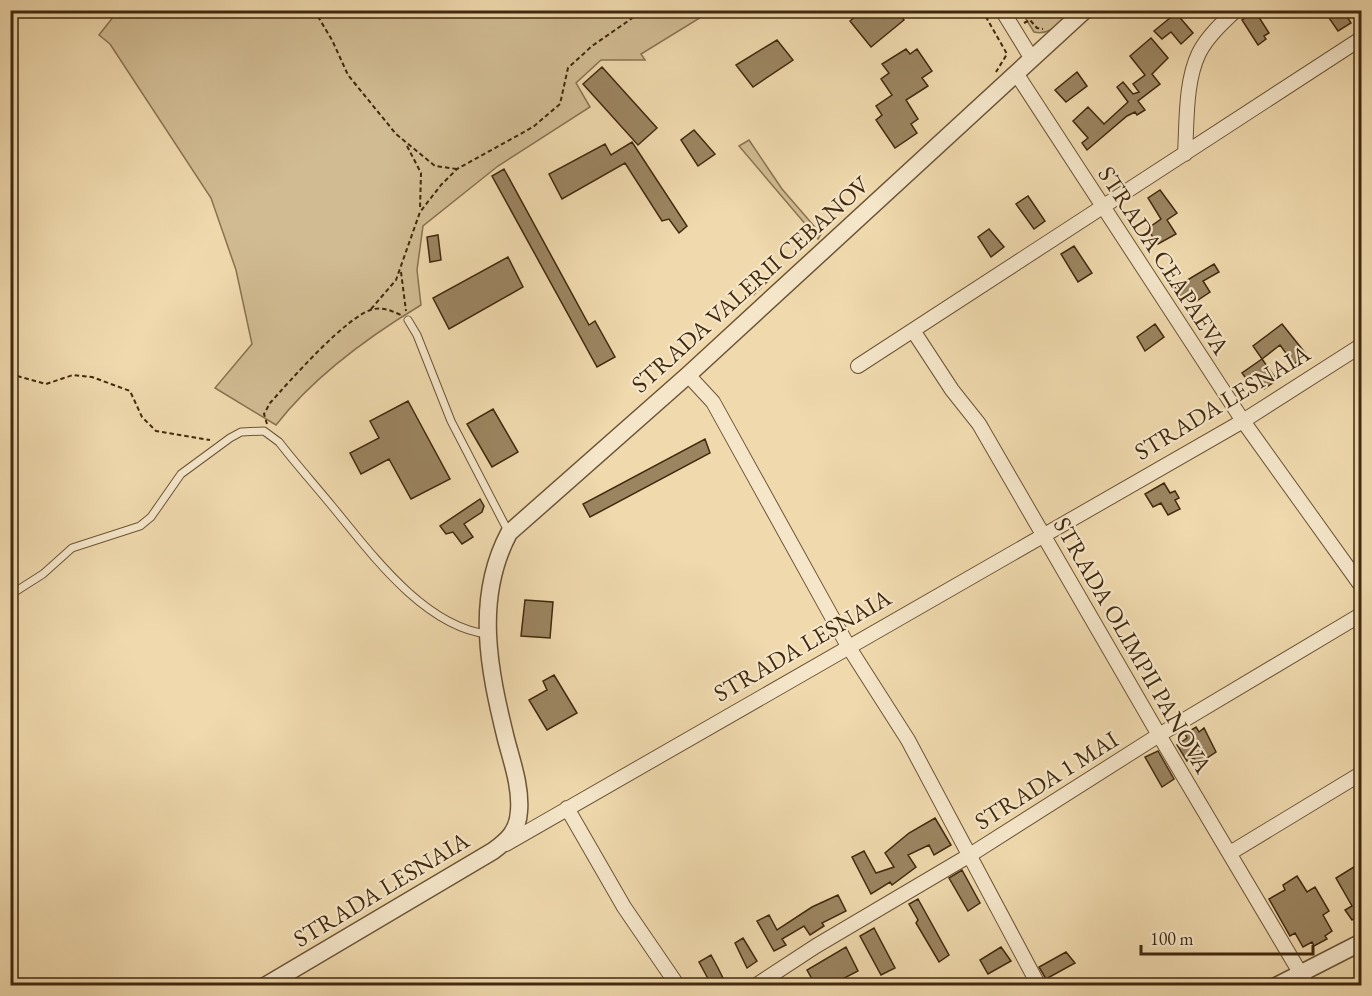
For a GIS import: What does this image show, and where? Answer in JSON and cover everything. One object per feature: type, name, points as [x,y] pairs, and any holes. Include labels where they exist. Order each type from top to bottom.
[{"type":"street","points":[[1002,10],[1032,58]]},
{"type":"street","name":"STRADA VALERII CEBANOV","points":[[493,851],[508,841],[516,828],[520,801],[496,695],[487,615],[495,562],[509,533],[688,375],[1085,10]]},
{"type":"street","points":[[1185,154],[1188,106],[1199,53],[1220,25],[1236,10]]},
{"type":"street","points":[[858,366],[914,332],[1362,38]]},
{"type":"street","name":"STRADA CEAPAEVA","points":[[1016,73],[1242,421],[1362,587]]},
{"type":"street","name":"STRADA OLIMPII PANOVA","points":[[914,332],[952,390],[979,424],[1304,980]]},
{"type":"street","name":"STRADA LESNAIA","points":[[265,986],[567,808],[1242,421],[1362,345]]},
{"type":"street","points":[[688,375],[713,402],[848,646],[908,740],[1039,986]]},
{"type":"street","name":"STRADA 1 MAI","points":[[755,986],[970,855],[1159,735],[1362,614]]},
{"type":"street","points":[[1230,853],[1362,773]]},
{"type":"street","points":[[567,808],[624,907],[678,986]]},
{"type":"street","points":[[1276,986],[1304,980],[1362,942]]},
{"type":"lane","points":[[408,320],[417,335],[451,421],[509,533]]},
{"type":"lane","points":[[10,595],[43,574],[72,548],[140,526],[151,517],[181,474],[225,441],[241,432],[264,431],[279,442],[378,562],[448,622],[463,629],[488,634]]},
{"type":"path","points":[[314,10],[332,39],[348,75],[406,144],[421,173],[420,212]]},
{"type":"path","points":[[408,320],[401,272],[407,242],[420,212],[457,169],[533,127],[560,104],[568,68],[592,46],[644,10]]},
{"type":"path","points":[[982,10],[1007,54],[1004,62],[990,78]]},
{"type":"path","points":[[1020,17],[1024,23],[1030,20],[1037,28],[1044,30],[1050,26]]},
{"type":"path","points":[[406,144],[435,166],[457,169]]},
{"type":"path","points":[[752,297],[757,289],[781,270]]},
{"type":"path","points":[[271,435],[264,414],[270,403],[327,343],[387,294],[401,272]]},
{"type":"path","points":[[371,309],[391,310],[408,320]]},
{"type":"path","points":[[10,374],[46,384],[73,375],[95,378],[130,391],[142,417],[159,432],[174,433],[197,440],[225,441]]},
{"type":"shaded area","points":[[118,11],[711,11],[641,54],[645,60],[601,60],[576,83],[590,107],[498,166],[423,226],[417,270],[421,305],[381,330],[343,359],[307,390],[276,425],[215,388],[252,344],[236,270],[211,198],[110,44],[99,35]]},
{"type":"shaded area","points":[[1021,11],[1073,11],[1051,30],[1040,33],[1034,32]]},
{"type":"shaded area","points":[[749,140],[782,189],[821,234],[818,239],[739,146]]},
{"type":"building","points":[[863,10],[896,10],[904,20],[871,47],[850,21]]},
{"type":"building","points":[[1334,10],[1343,10],[1351,23],[1338,31],[1327,15]]},
{"type":"building","points":[[1255,11],[1269,33],[1264,36],[1266,39],[1258,45],[1242,20]]},
{"type":"building","points":[[1176,13],[1193,33],[1181,44],[1171,32],[1162,39],[1154,31]]},
{"type":"building","points":[[1151,38],[1168,58],[1152,74],[1160,84],[1138,101],[1145,110],[1137,115],[1135,112],[1127,116],[1087,150],[1082,143],[1088,138],[1073,121],[1088,107],[1104,124],[1128,102],[1117,87],[1123,82],[1133,94],[1139,92],[1133,84],[1145,75],[1130,56]]},
{"type":"building","points":[[777,40],[793,60],[753,87],[736,65]]},
{"type":"building","points":[[906,49],[910,54],[917,49],[932,71],[922,78],[928,86],[906,100],[918,119],[911,124],[917,133],[895,148],[876,120],[882,115],[876,106],[892,95],[881,79],[889,73],[882,64]]},
{"type":"building","points":[[602,67],[657,128],[638,145],[583,84]]},
{"type":"building","points":[[1077,72],[1087,86],[1066,102],[1055,90]]},
{"type":"building","points":[[694,130],[715,154],[698,166],[681,140]]},
{"type":"building","points":[[632,142],[687,226],[679,233],[669,219],[662,221],[625,163],[562,199],[549,174],[605,144],[611,155]]},
{"type":"building","points":[[504,169],[589,325],[595,321],[615,357],[597,367],[492,176]]},
{"type":"building","points":[[1160,190],[1177,213],[1167,220],[1176,234],[1158,244],[1147,229],[1161,219],[1148,198]]},
{"type":"building","points":[[1028,196],[1045,221],[1034,229],[1016,204]]},
{"type":"building","points":[[989,229],[1004,247],[991,257],[978,237]]},
{"type":"building","points":[[438,235],[441,260],[430,262],[427,237]]},
{"type":"building","points":[[1074,246],[1092,273],[1078,282],[1061,254]]},
{"type":"building","points":[[508,257],[523,287],[449,329],[433,298]]},
{"type":"building","points":[[1214,264],[1219,272],[1203,281],[1210,292],[1195,302],[1190,296],[1183,301],[1174,288]]},
{"type":"building","points":[[1155,324],[1164,337],[1145,351],[1137,337]]},
{"type":"building","points":[[1282,324],[1306,354],[1294,364],[1280,345],[1262,359],[1253,346]]},
{"type":"building","points":[[1262,359],[1277,380],[1264,389],[1255,376],[1248,381],[1242,373]]},
{"type":"building","points":[[408,401],[450,479],[411,499],[389,459],[361,474],[350,453],[379,438],[370,421]]},
{"type":"building","points":[[493,409],[518,452],[492,467],[467,424]]},
{"type":"building","points":[[705,439],[710,453],[590,517],[583,504]]},
{"type":"building","points":[[1164,483],[1170,493],[1175,491],[1179,498],[1175,500],[1180,509],[1168,515],[1161,503],[1153,507],[1145,494]]},
{"type":"building","points":[[480,499],[484,506],[482,512],[464,524],[473,537],[462,544],[453,532],[446,534],[440,526]]},
{"type":"building","points":[[525,600],[553,602],[550,638],[521,636]]},
{"type":"building","points":[[554,675],[577,713],[547,730],[529,700],[547,690],[543,681]]},
{"type":"building","points":[[1196,727],[1199,732],[1204,728],[1216,752],[1198,764],[1194,758],[1187,761],[1177,745],[1187,738],[1185,734]]},
{"type":"building","points":[[1158,751],[1174,779],[1162,787],[1145,757]]},
{"type":"building","points":[[935,818],[951,845],[934,855],[929,845],[908,855],[916,867],[892,885],[890,882],[871,894],[852,857],[864,851],[876,873],[894,867],[885,853],[909,833]]},
{"type":"building","points":[[1357,865],[1362,873],[1362,921],[1358,916],[1352,920],[1345,910],[1352,906],[1336,878]]},
{"type":"building","points":[[962,870],[980,903],[968,911],[949,878]]},
{"type":"building","points":[[1297,876],[1307,892],[1315,887],[1329,911],[1323,915],[1332,931],[1325,936],[1327,939],[1314,946],[1312,942],[1303,947],[1295,933],[1290,936],[1269,899],[1285,890],[1283,885]]},
{"type":"building","points":[[838,895],[846,911],[822,923],[824,926],[810,935],[804,926],[782,939],[786,945],[774,951],[757,921],[769,915],[777,930],[812,907]]},
{"type":"building","points":[[918,899],[949,955],[939,962],[916,923],[918,920],[909,904]]},
{"type":"building","points":[[874,928],[895,968],[881,975],[860,936]]},
{"type":"building","points":[[743,938],[757,961],[747,968],[735,943]]},
{"type":"building","points":[[846,947],[858,971],[829,986],[816,986],[807,970]]},
{"type":"building","points":[[1001,947],[1011,961],[988,974],[980,960]]},
{"type":"building","points":[[1066,952],[1075,963],[1046,979],[1039,967]]},
{"type":"building","points":[[711,955],[727,986],[712,986],[699,962]]}]
